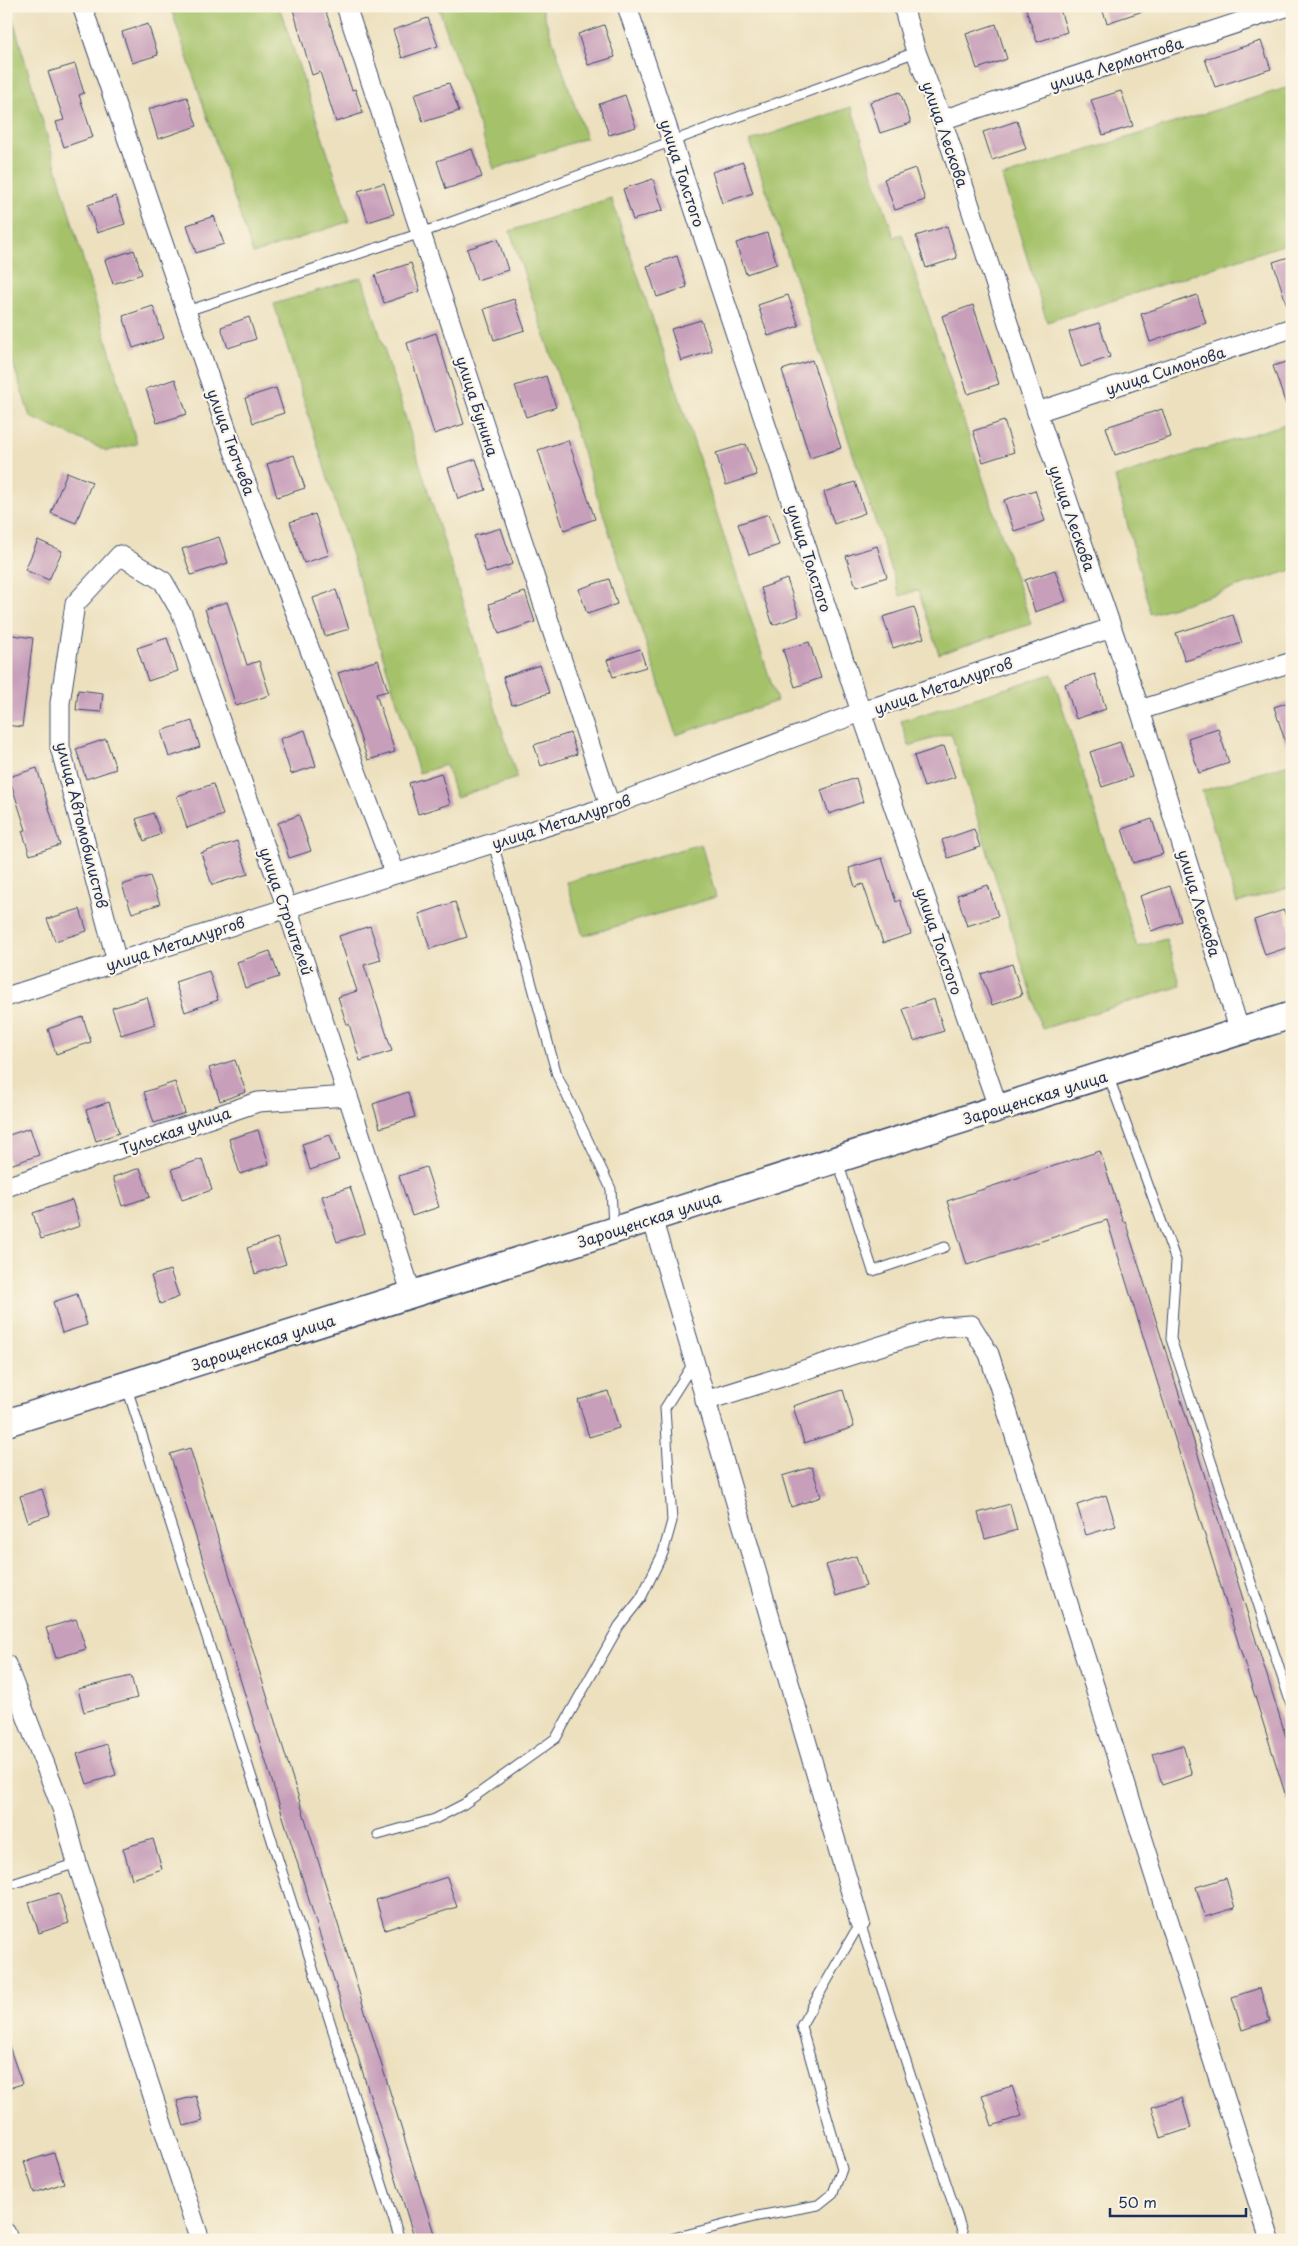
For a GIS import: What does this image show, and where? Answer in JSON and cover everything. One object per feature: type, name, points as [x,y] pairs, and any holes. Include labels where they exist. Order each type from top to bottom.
[{"type":"street","name":"улица Тютчева","points":[[82,6],[234,451],[395,874]]},
{"type":"street","name":"улица Бунина","points":[[346,6],[610,806]]},
{"type":"street","name":"улица Толстого","points":[[627,6],[861,712],[998,1108]]},
{"type":"street","name":"улица Лескова","points":[[903,6],[916,52],[942,120],[1037,412],[1110,628],[1140,710],[1240,1032]]},
{"type":"street","name":"улица Лермонтова","points":[[942,120],[1289,6]]},
{"type":"street","name":"улица Симонова","points":[[1037,412],[1292,328]]},
{"type":"street","name":"улица Строителей","points":[[120,556],[163,580],[182,614],[287,908],[412,1295]]},
{"type":"street","name":"улица Автомобилистов","points":[[117,962],[60,747],[60,703],[75,604],[120,556]]},
{"type":"street","name":"улица Металлургов","points":[[6,997],[610,806],[861,712],[1110,628]]},
{"type":"street","points":[[1140,710],[1292,662]]},
{"type":"street","name":"Зарощенская улица","points":[[6,1423],[998,1108],[1108,1075],[1292,1015]]},
{"type":"street","name":"Тульская улица","points":[[6,1188],[258,1102],[348,1096]]},
{"type":"street","points":[[652,1218],[860,1923]]},
{"type":"street","points":[[705,1401],[941,1327],[971,1325],[989,1354],[1270,2240]]},
{"type":"street","points":[[6,1664],[62,1811],[77,1863],[200,2240]]},
{"type":"street","points":[[6,2233],[8,2240]]},
{"type":"lane","points":[[187,312],[421,233],[916,52]]},
{"type":"lane","points":[[493,843],[558,1075],[611,1189],[613,1230]]},
{"type":"lane","points":[[1108,1075],[1176,1261],[1171,1339],[1292,1707]]},
{"type":"lane","points":[[837,1159],[873,1271],[944,1247]]},
{"type":"lane","points":[[378,1835],[435,1819],[464,1804],[556,1738],[619,1626],[641,1598],[663,1554],[672,1521],[665,1408],[694,1361]]},
{"type":"lane","points":[[126,1385],[400,2240]]},
{"type":"lane","points":[[6,1886],[77,1863]]},
{"type":"lane","points":[[666,2240],[758,2216],[818,2205],[834,2193],[842,2169],[801,2026],[860,1923]]},
{"type":"lane","points":[[860,1923],[965,2240]]},
{"type":"green space","points":[[6,6],[9,6],[137,444],[107,451],[30,417],[6,341]]},
{"type":"green space","points":[[170,6],[279,6],[350,221],[253,254]]},
{"type":"green space","points":[[438,6],[541,6],[586,138],[494,169]]},
{"type":"green space","points":[[1292,86],[1292,242],[1047,322],[1002,177]]},
{"type":"green space","points":[[851,107],[894,237],[902,234],[1031,624],[939,654],[918,590],[900,596],[750,141]]},
{"type":"green space","points":[[611,198],[677,390],[777,701],[676,735],[510,231]]},
{"type":"green space","points":[[362,277],[517,778],[456,797],[446,765],[419,773],[274,304]]},
{"type":"green space","points":[[1292,422],[1292,570],[1151,614],[1115,477]]},
{"type":"green space","points":[[1052,674],[1137,947],[1166,939],[1181,986],[1042,1029],[951,733],[909,746],[901,721]]},
{"type":"green space","points":[[1292,763],[1292,887],[1237,903],[1202,791]]},
{"type":"green space","points":[[701,844],[716,897],[583,936],[567,882]]},
{"type":"building","points":[[292,6],[324,6],[352,90],[355,89],[363,113],[336,122],[320,72],[312,75]]},
{"type":"building","points":[[1025,6],[1059,6],[1067,32],[1037,42]]},
{"type":"building","points":[[1101,6],[1148,6],[1149,9],[1107,23]]},
{"type":"building","points":[[428,18],[438,46],[402,58],[393,30]]},
{"type":"building","points":[[148,24],[158,55],[132,63],[122,32]]},
{"type":"building","points":[[996,24],[1007,59],[977,69],[966,34]]},
{"type":"building","points":[[604,25],[615,57],[588,65],[578,34]]},
{"type":"building","points":[[1261,41],[1271,69],[1215,87],[1205,59]]},
{"type":"building","points":[[75,64],[84,93],[79,95],[93,137],[64,147],[56,122],[64,120],[48,72]]},
{"type":"building","points":[[449,83],[459,111],[423,122],[414,94]]},
{"type":"building","points":[[1121,91],[1133,126],[1103,135],[1091,100]]},
{"type":"building","points":[[900,92],[911,123],[880,133],[870,102]]},
{"type":"building","points":[[625,95],[636,127],[609,135],[599,104]]},
{"type":"building","points":[[187,97],[197,126],[158,139],[149,109]]},
{"type":"building","points":[[1017,121],[1026,149],[992,160],[983,132]]},
{"type":"building","points":[[472,149],[482,177],[446,189],[437,161]]},
{"type":"building","points":[[743,162],[753,193],[722,203],[712,172]]},
{"type":"building","points":[[915,168],[925,200],[895,210],[884,179]]},
{"type":"building","points":[[653,179],[663,210],[633,220],[623,189]]},
{"type":"building","points":[[384,183],[394,214],[368,222],[358,191]]},
{"type":"building","points":[[116,196],[125,224],[97,233],[88,205]]},
{"type":"building","points":[[214,216],[224,244],[196,253],[187,225]]},
{"type":"building","points":[[947,226],[957,258],[926,268],[916,236]]},
{"type":"building","points":[[767,233],[777,264],[746,274],[736,243]]},
{"type":"building","points":[[498,239],[508,270],[477,280],[467,249]]},
{"type":"building","points":[[134,250],[142,274],[113,284],[105,260]]},
{"type":"building","points":[[677,256],[687,287],[657,297],[647,266]]},
{"type":"building","points":[[1292,256],[1292,312],[1289,312],[1273,262]]},
{"type":"building","points":[[411,263],[420,291],[384,303],[375,275]]},
{"type":"building","points":[[788,295],[799,326],[768,336],[758,305]]},
{"type":"building","points":[[1197,295],[1206,323],[1150,342],[1141,314]]},
{"type":"building","points":[[514,299],[525,330],[494,340],[484,309]]},
{"type":"building","points":[[973,305],[999,384],[968,394],[942,316]]},
{"type":"building","points":[[153,306],[164,338],[133,348],[123,316]]},
{"type":"building","points":[[249,317],[256,339],[228,348],[221,327]]},
{"type":"building","points":[[701,320],[712,351],[681,361],[671,329]]},
{"type":"building","points":[[1099,323],[1110,357],[1081,367],[1069,332]]},
{"type":"building","points":[[436,333],[464,424],[434,434],[407,343]]},
{"type":"building","points":[[812,360],[841,448],[810,458],[782,370]]},
{"type":"building","points":[[1292,360],[1292,414],[1289,414],[1273,366]]},
{"type":"building","points":[[546,376],[556,407],[526,417],[515,386]]},
{"type":"building","points":[[175,379],[187,414],[157,423],[146,389]]},
{"type":"building","points":[[276,388],[284,413],[253,423],[245,398]]},
{"type":"building","points":[[1162,409],[1171,437],[1115,455],[1106,427]]},
{"type":"building","points":[[1004,421],[1014,452],[983,462],[973,431]]},
{"type":"building","points":[[568,440],[595,519],[564,530],[538,450]]},
{"type":"building","points":[[746,444],[757,475],[726,485],[716,453]]},
{"type":"building","points":[[294,455],[305,488],[277,497],[267,464]]},
{"type":"building","points":[[476,459],[486,490],[458,499],[448,468]]},
{"type":"building","points":[[67,472],[92,482],[76,523],[51,513]]},
{"type":"building","points":[[855,482],[865,513],[834,524],[824,492]]},
{"type":"building","points":[[1035,490],[1045,521],[1014,531],[1004,500]]},
{"type":"building","points":[[315,514],[329,555],[304,563],[290,522]]},
{"type":"building","points":[[769,514],[779,545],[749,555],[738,524]]},
{"type":"building","points":[[501,528],[513,564],[486,573],[474,536]]},
{"type":"building","points":[[219,537],[228,563],[191,575],[182,549]]},
{"type":"building","points":[[38,540],[62,551],[49,580],[25,570]]},
{"type":"building","points":[[877,546],[887,577],[856,587],[846,556]]},
{"type":"building","points":[[1055,570],[1066,601],[1035,612],[1025,580]]},
{"type":"building","points":[[609,579],[617,604],[587,614],[579,589]]},
{"type":"building","points":[[787,579],[799,616],[773,625],[761,588]]},
{"type":"building","points":[[336,590],[349,629],[325,636],[313,598]]},
{"type":"building","points":[[525,592],[535,622],[499,634],[489,604]]},
{"type":"building","points":[[227,602],[247,665],[259,661],[270,695],[236,706],[205,609]]},
{"type":"building","points":[[914,607],[924,638],[893,648],[883,617]]},
{"type":"building","points":[[1233,615],[1242,643],[1185,661],[1176,633]]},
{"type":"building","points":[[6,634],[33,638],[22,727],[6,725]]},
{"type":"building","points":[[167,638],[178,671],[148,681],[137,648]]},
{"type":"building","points":[[809,642],[821,678],[795,687],[783,650]]},
{"type":"building","points":[[640,649],[646,667],[613,677],[607,660]]},
{"type":"building","points":[[378,660],[388,691],[376,694],[395,752],[368,760],[338,673]]},
{"type":"building","points":[[540,665],[549,693],[512,705],[503,677]]},
{"type":"building","points":[[1095,674],[1106,709],[1076,719],[1065,684]]},
{"type":"building","points":[[78,690],[103,693],[101,712],[76,710]]},
{"type":"building","points":[[1292,701],[1292,752],[1289,753],[1274,707]]},
{"type":"building","points":[[192,721],[200,747],[169,757],[161,731]]},
{"type":"building","points":[[1218,728],[1229,763],[1199,773],[1188,738]]},
{"type":"building","points":[[305,730],[316,766],[291,774],[280,739]]},
{"type":"building","points":[[570,733],[577,754],[541,766],[534,745]]},
{"type":"building","points":[[106,739],[116,769],[86,779],[76,749]]},
{"type":"building","points":[[1120,742],[1132,777],[1102,787],[1090,752]]},
{"type":"building","points":[[944,746],[955,777],[924,787],[914,756]]},
{"type":"building","points":[[37,768],[60,845],[30,855],[22,831],[26,830],[9,777]]},
{"type":"building","points":[[441,773],[450,804],[418,814],[409,783]]},
{"type":"building","points":[[856,778],[863,802],[829,814],[821,790]]},
{"type":"building","points":[[213,784],[223,815],[187,828],[177,796]]},
{"type":"building","points":[[153,813],[161,834],[144,841],[136,819]]},
{"type":"building","points":[[299,815],[311,851],[289,858],[278,823]]},
{"type":"building","points":[[1152,819],[1163,854],[1133,863],[1122,829]]},
{"type":"building","points":[[974,829],[980,847],[948,858],[942,840]]},
{"type":"building","points":[[237,841],[248,874],[212,885],[201,853]]},
{"type":"building","points":[[882,858],[896,902],[900,900],[911,934],[883,943],[863,884],[855,887],[849,868]]},
{"type":"building","points":[[150,876],[160,904],[132,913],[122,885]]},
{"type":"building","points":[[988,885],[998,916],[967,926],[957,895]]},
{"type":"building","points":[[1170,886],[1181,921],[1151,931],[1140,896]]},
{"type":"building","points":[[455,902],[467,937],[430,949],[419,914]]},
{"type":"building","points":[[80,909],[87,931],[55,941],[47,919]]},
{"type":"building","points":[[1284,910],[1292,935],[1292,946],[1265,955],[1254,920]]},
{"type":"building","points":[[370,926],[381,960],[364,965],[392,1051],[360,1061],[349,1024],[347,1025],[338,997],[357,991],[339,936]]},
{"type":"building","points":[[270,951],[279,977],[245,988],[237,962]]},
{"type":"building","points":[[1012,964],[1022,995],[992,1005],[981,974]]},
{"type":"building","points":[[209,971],[218,1000],[185,1012],[175,982]]},
{"type":"building","points":[[147,997],[155,1024],[121,1035],[112,1008]]},
{"type":"building","points":[[934,999],[944,1031],[914,1041],[903,1009]]},
{"type":"building","points":[[83,1017],[91,1042],[56,1054],[48,1029]]},
{"type":"building","points":[[235,1060],[246,1092],[220,1101],[209,1068]]},
{"type":"building","points":[[175,1082],[185,1113],[154,1123],[144,1092]]},
{"type":"building","points":[[408,1092],[415,1117],[380,1128],[373,1104]]},
{"type":"building","points":[[109,1102],[119,1133],[96,1141],[86,1110]]},
{"type":"building","points":[[30,1128],[39,1155],[10,1165],[6,1153],[6,1136]]},
{"type":"building","points":[[258,1130],[269,1164],[240,1174],[229,1139]]},
{"type":"building","points":[[330,1135],[339,1160],[310,1170],[302,1144]]},
{"type":"building","points":[[1100,1151],[1123,1222],[1125,1221],[1292,1756],[1292,1802],[1288,1803],[1107,1220],[967,1265],[947,1201]]},
{"type":"building","points":[[202,1159],[212,1190],[182,1200],[172,1169]]},
{"type":"building","points":[[426,1167],[439,1207],[412,1216],[399,1176]]},
{"type":"building","points":[[140,1168],[150,1197],[122,1206],[113,1177]]},
{"type":"building","points":[[350,1187],[365,1233],[337,1242],[322,1196]]},
{"type":"building","points":[[72,1200],[80,1226],[41,1239],[33,1213]]},
{"type":"building","points":[[277,1238],[286,1264],[255,1274],[247,1248]]},
{"type":"building","points":[[170,1270],[179,1297],[160,1304],[151,1276]]},
{"type":"building","points":[[77,1294],[87,1325],[62,1333],[53,1302]]},
{"type":"building","points":[[843,1390],[854,1427],[804,1443],[793,1406]]},
{"type":"building","points":[[608,1391],[619,1428],[589,1437],[578,1400]]},
{"type":"building","points":[[190,1448],[436,2240],[415,2240],[170,1454]]},
{"type":"building","points":[[812,1467],[821,1497],[791,1507],[782,1476]]},
{"type":"building","points":[[42,1489],[50,1515],[28,1522],[20,1496]]},
{"type":"building","points":[[1106,1495],[1116,1526],[1086,1535],[1077,1505]]},
{"type":"building","points":[[1010,1504],[1017,1530],[985,1539],[978,1513]]},
{"type":"building","points":[[856,1556],[866,1586],[836,1596],[826,1565]]},
{"type":"building","points":[[76,1619],[86,1649],[56,1658],[46,1628]]},
{"type":"building","points":[[131,1676],[137,1698],[84,1712],[78,1689]]},
{"type":"building","points":[[107,1744],[116,1775],[87,1784],[77,1754]]},
{"type":"building","points":[[1183,1745],[1192,1775],[1162,1785],[1153,1754]]},
{"type":"building","points":[[153,1839],[162,1869],[132,1879],[123,1848]]},
{"type":"building","points":[[447,1877],[457,1907],[385,1930],[376,1900]]},
{"type":"building","points":[[1226,1878],[1235,1908],[1205,1917],[1196,1887]]},
{"type":"building","points":[[59,1893],[69,1923],[39,1933],[29,1902]]},
{"type":"building","points":[[1260,1988],[1270,2021],[1242,2030],[1232,1997]]},
{"type":"building","points":[[6,2046],[9,2046],[22,2084],[6,2089]]},
{"type":"building","points":[[1012,2086],[1022,2116],[992,2126],[982,2095]]},
{"type":"building","points":[[196,2096],[203,2121],[184,2126],[177,2101]]},
{"type":"building","points":[[1182,2098],[1191,2128],[1161,2138],[1152,2107]]},
{"type":"building","points":[[54,2153],[64,2183],[34,2193],[24,2162]]}]
